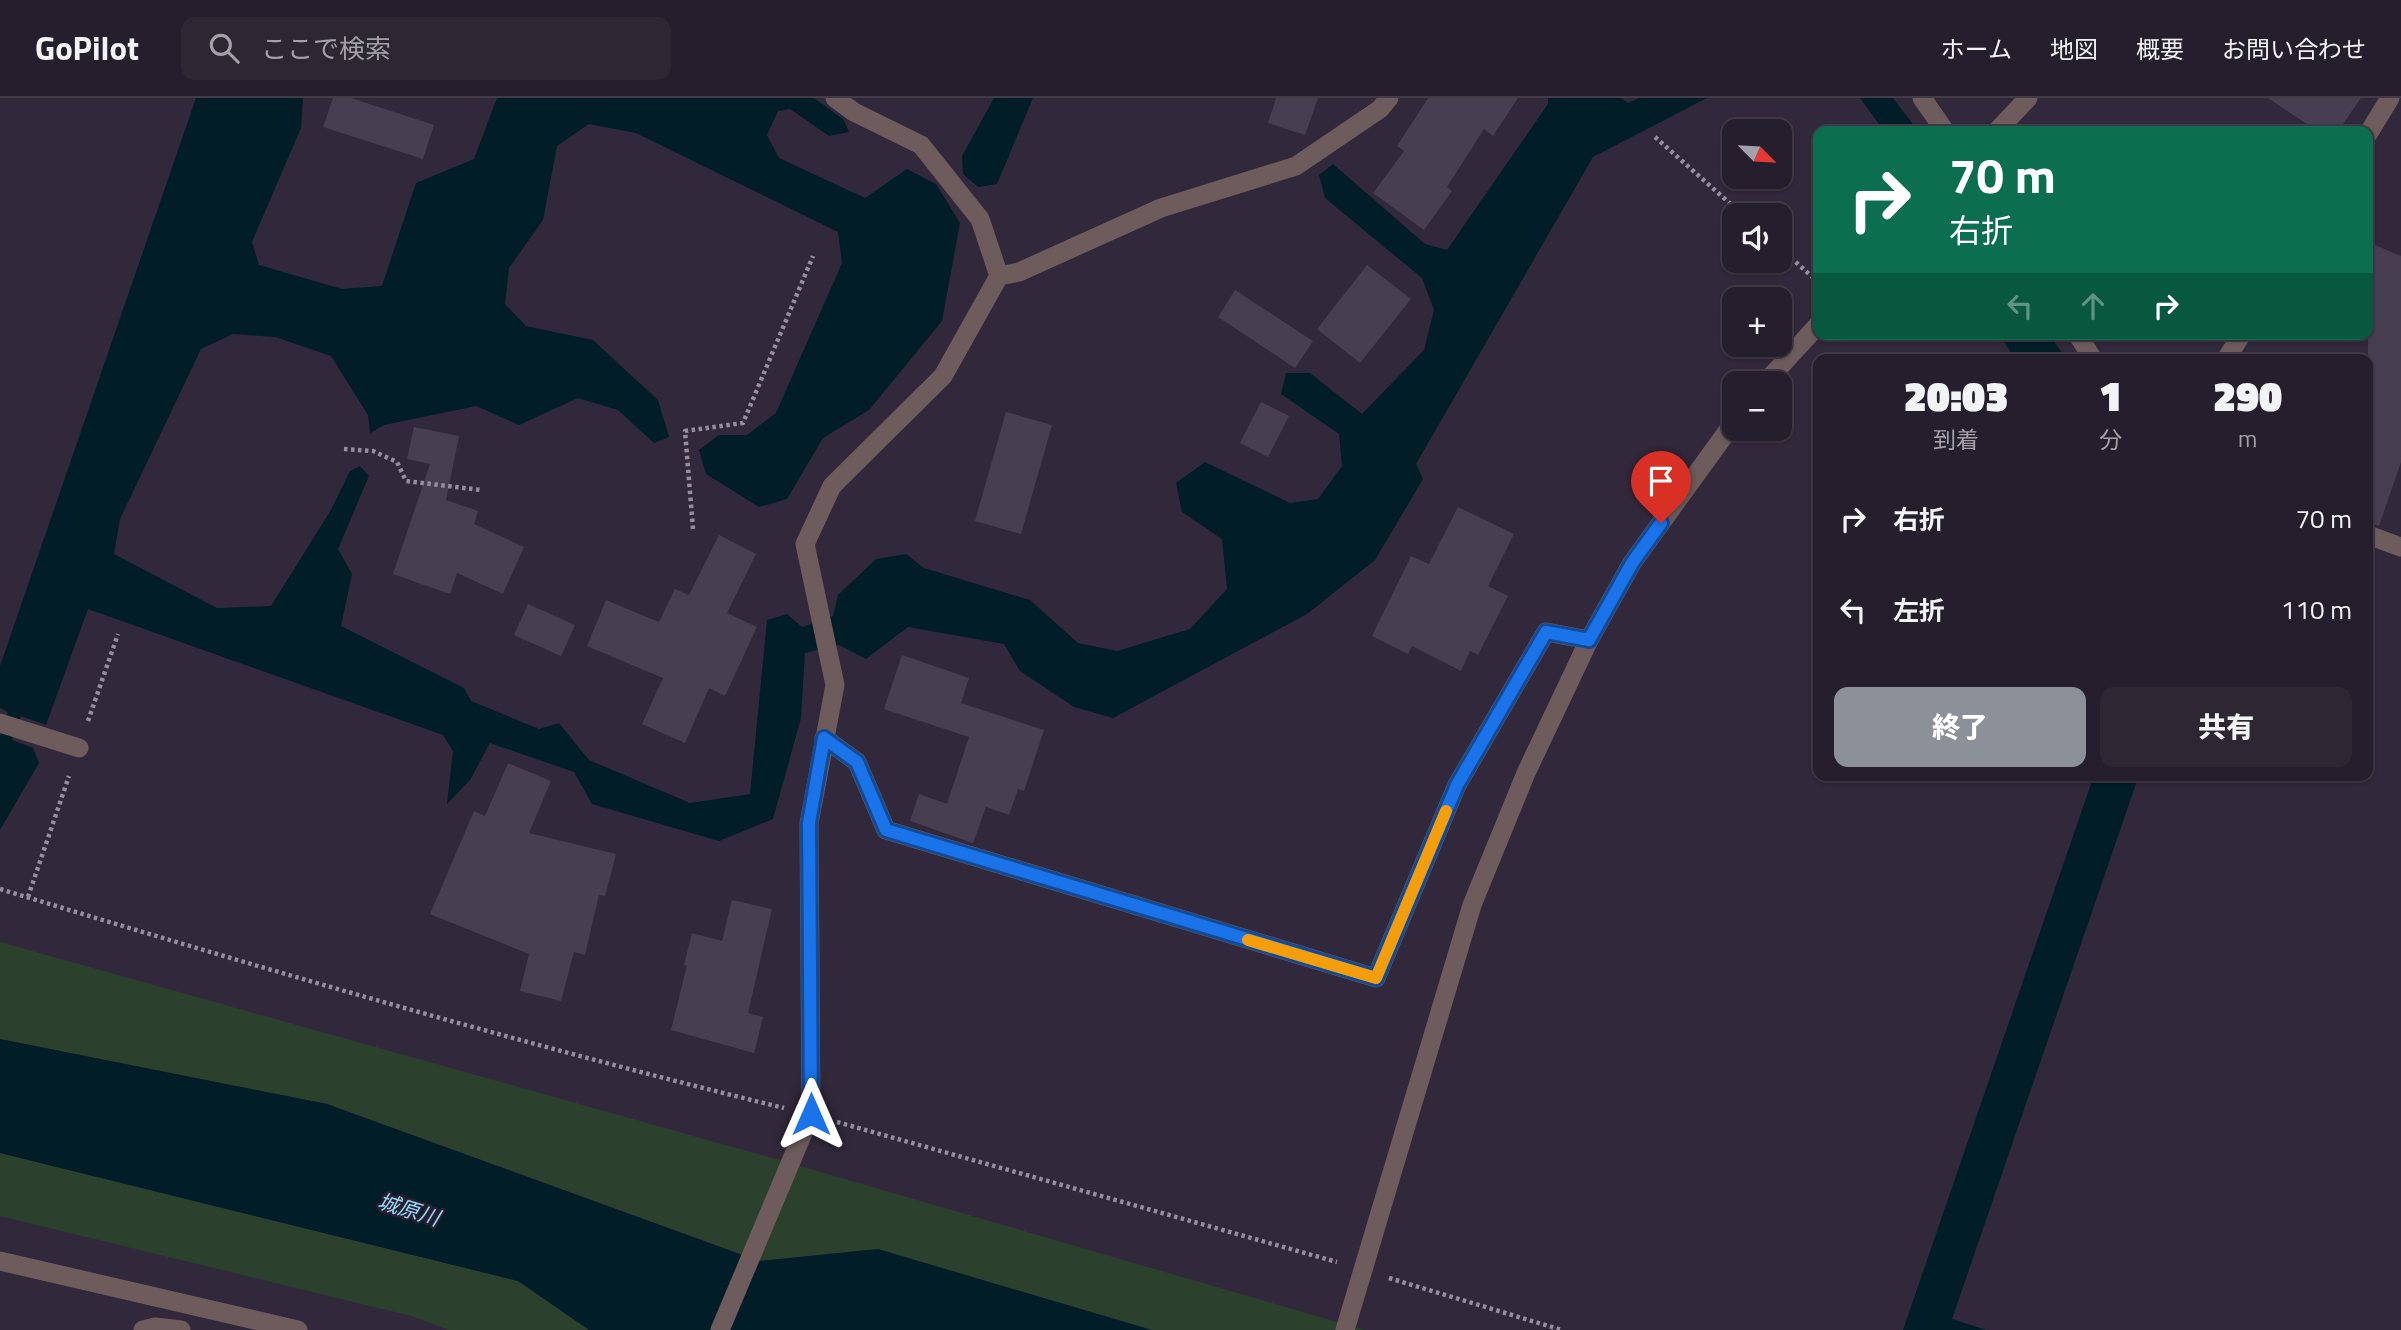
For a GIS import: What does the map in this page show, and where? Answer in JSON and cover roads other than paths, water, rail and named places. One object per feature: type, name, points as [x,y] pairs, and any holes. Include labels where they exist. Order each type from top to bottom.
[{"type":"street","points":[[720,1330],[811,1114],[809,823],[835,685],[805,544],[832,486],[943,376],[999,276],[980,219],[921,145],[854,112],[835,98]]},
{"type":"street","points":[[999,276],[1019,272],[1161,208],[1296,166],[1380,109],[1389,98]]},
{"type":"street","points":[[1922,98],[1942,126]]},
{"type":"street","points":[[2002,126],[2028,98]]},
{"type":"street","points":[[2373,126],[2390,98]]},
{"type":"street","points":[[1776,371],[1813,330]]},
{"type":"street","points":[[1345,1330],[1472,905],[1526,773],[1589,640],[1632,563],[1722,439]]},
{"type":"street","points":[[2373,538],[2401,547]]},
{"type":"street","points":[[824,738],[857,762],[886,830],[1376,978],[1457,785],[1546,632],[1589,640]]},
{"type":"street","points":[[6,725],[79,748]]},
{"type":"street","points":[[0,1261],[292,1328]]},
{"type":"street","points":[[143,1330],[155,1326],[181,1330]]},
{"type":"street","points":[[257,1330],[292,1328]]},
{"type":"water","points":[[196,98],[303,98],[301,128],[252,242],[259,265],[342,289],[382,286],[416,183],[474,159],[497,98],[814,98],[843,119],[849,132],[829,136],[790,109],[778,111],[767,135],[779,158],[865,198],[907,169],[936,184],[960,223],[942,321],[869,410],[823,438],[787,499],[759,507],[706,474],[699,450],[719,435],[747,435],[776,413],[842,263],[838,232],[636,133],[589,124],[557,146],[543,220],[509,268],[505,304],[526,326],[593,340],[658,400],[669,437],[654,443],[618,410],[578,398],[519,425],[476,406],[384,425],[370,433],[368,415],[331,356],[275,337],[233,334],[201,349],[120,519],[114,554],[217,608],[271,606],[331,510],[350,471],[360,466],[369,476],[338,549],[352,574],[341,626],[464,688],[471,701],[539,729],[559,723],[589,760],[690,803],[750,794],[767,620],[787,614],[802,627],[833,616],[838,595],[876,559],[906,554],[924,568],[1030,600],[1078,643],[1117,651],[1190,629],[1227,589],[1222,539],[1182,512],[1176,483],[1205,462],[1290,503],[1318,499],[1342,466],[1339,434],[1281,394],[1286,373],[1310,373],[1362,414],[1424,350],[1434,310],[1422,278],[1325,198],[1319,175],[1333,164],[1425,244],[1447,250],[1548,104],[1548,98],[1621,98],[1628,103],[1639,98],[1707,98],[1593,157],[1416,464],[1423,479],[1375,560],[1307,614],[1113,718],[1074,707],[1020,671],[1004,644],[908,627],[866,659],[839,645],[805,653],[801,718],[773,819],[719,841],[592,804],[574,772],[490,743],[470,780],[447,804],[453,751],[443,735],[88,609],[46,725],[21,716],[12,740],[33,748],[39,763],[0,830],[0,736],[8,712],[0,708],[0,666]]},
{"type":"water","points":[[994,98],[1033,98],[997,184],[978,187],[963,174],[962,156]]},
{"type":"water","points":[[1860,98],[1893,98],[1914,126],[1880,126]]},
{"type":"water","points":[[2003,340],[2053,340],[2063,354],[2012,354]]},
{"type":"water","points":[[2092,781],[2137,781],[1952,1319],[1986,1330],[1903,1330]]},
{"type":"water","name":"城原川","points":[[0,1039],[327,1104],[759,1261],[878,1249],[1152,1330],[589,1330],[518,1281],[0,1153]]}]
